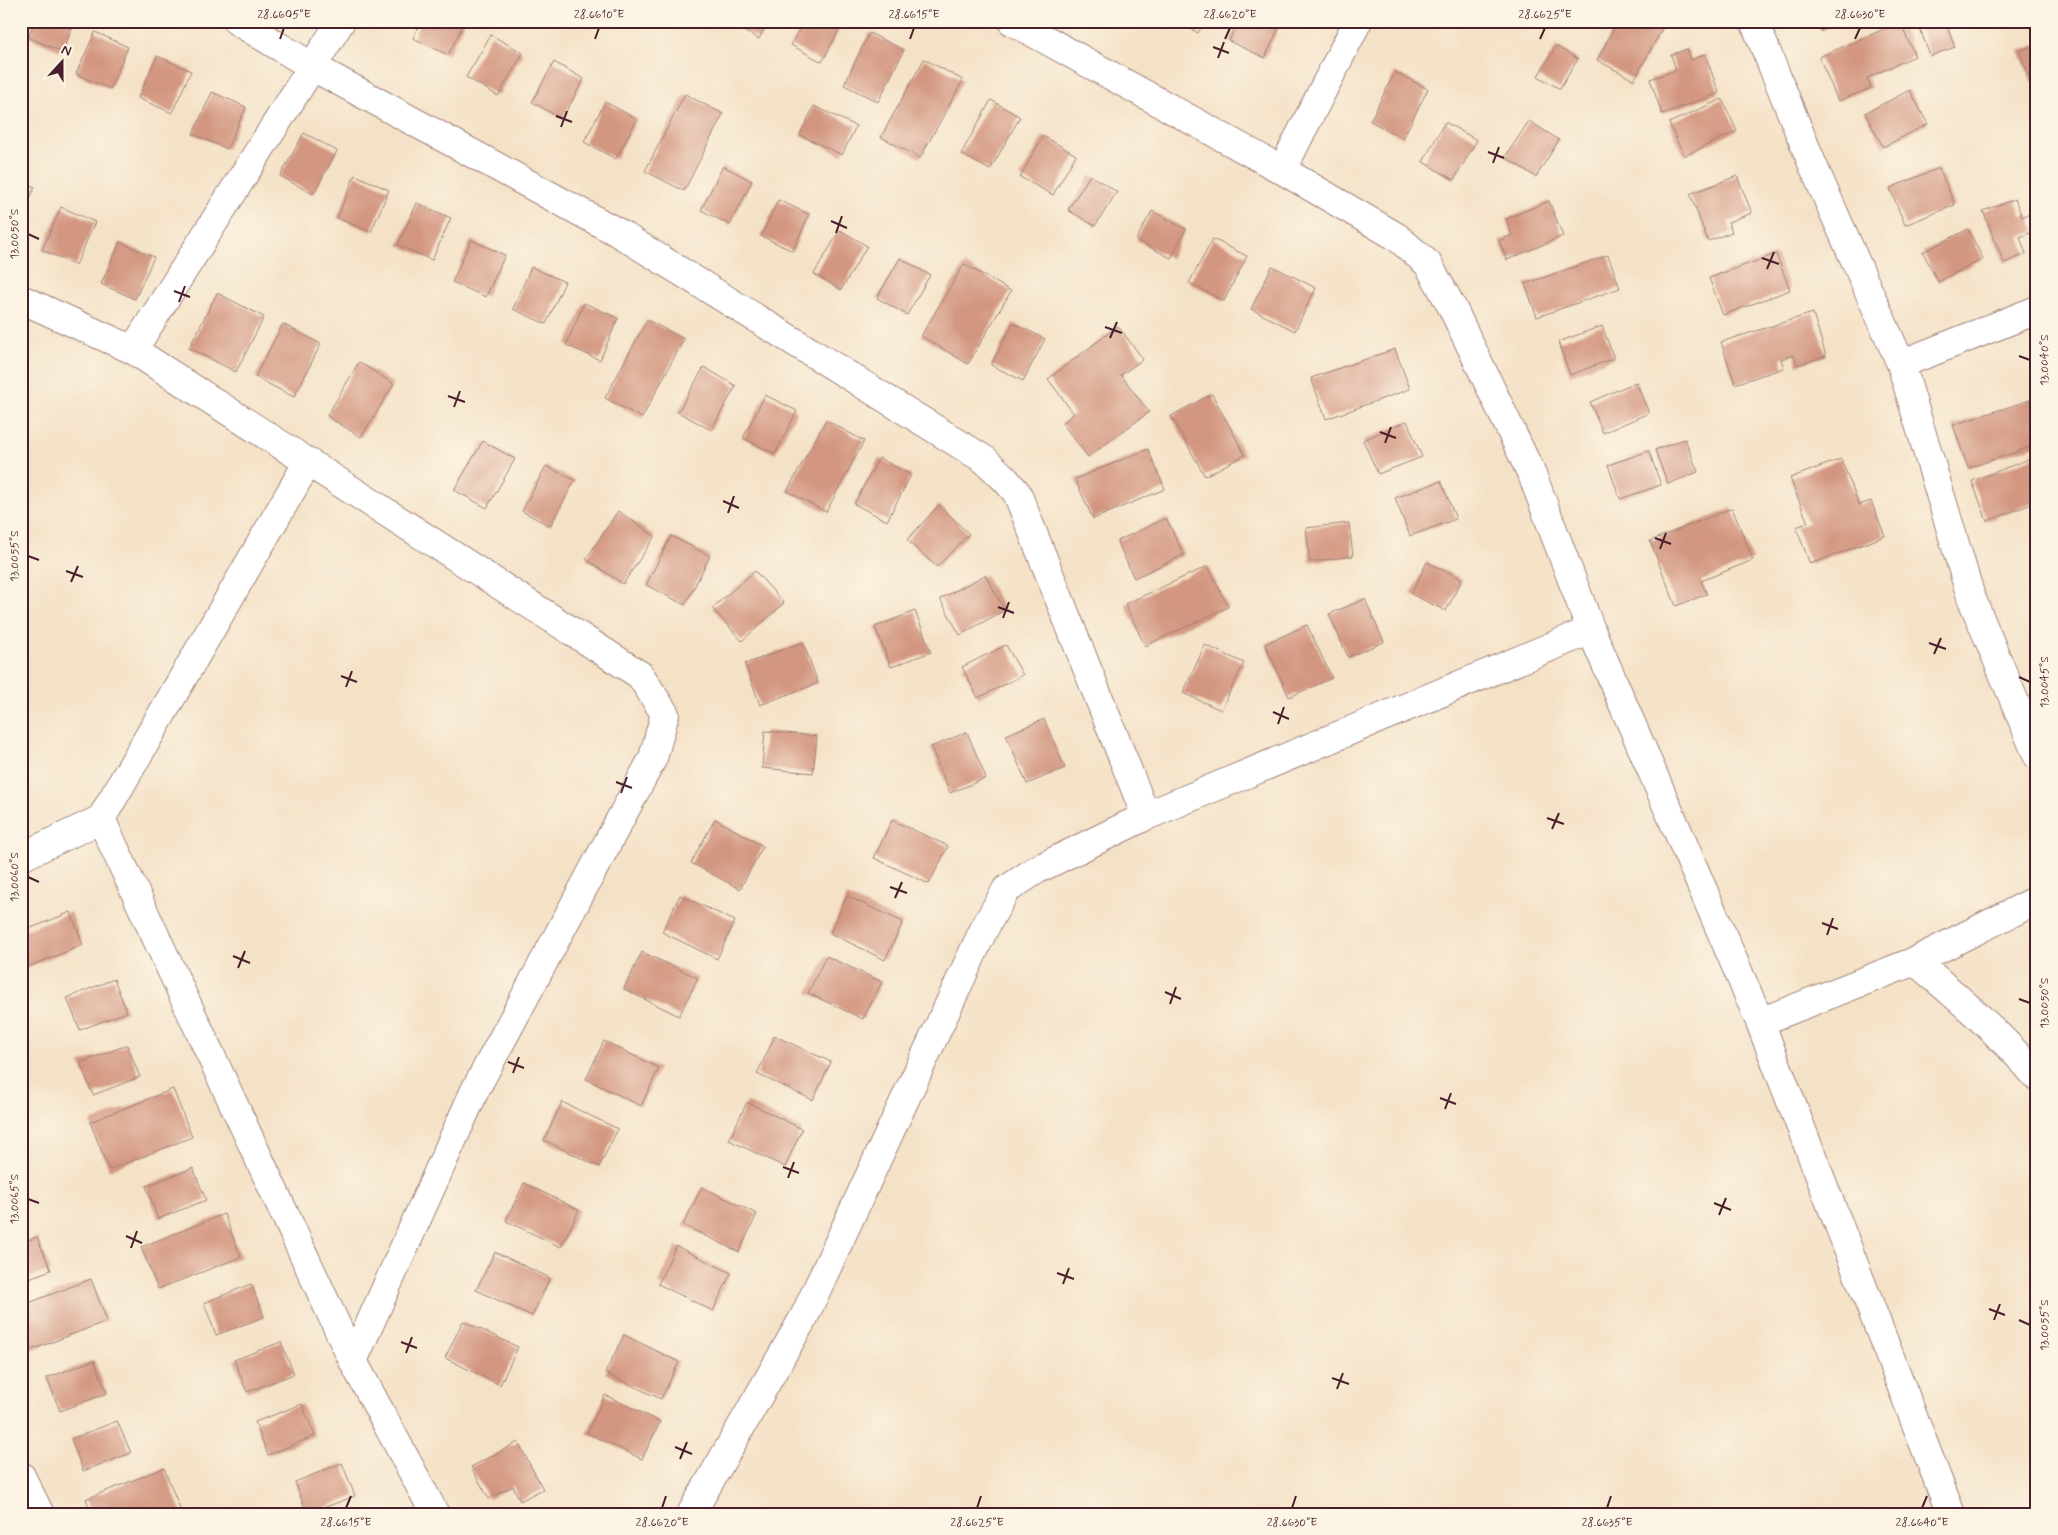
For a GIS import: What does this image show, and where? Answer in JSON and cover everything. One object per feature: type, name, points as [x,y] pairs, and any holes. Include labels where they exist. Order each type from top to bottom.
[{"type":"street","points":[[237,21],[312,67],[616,232],[985,460],[1017,493],[1146,816]]},
{"type":"street","points":[[133,350],[341,21]]},
{"type":"street","points":[[1012,21],[1282,170],[1397,237],[1428,264],[1452,309],[1533,477],[1591,630],[1760,1022],[1951,1514]]},
{"type":"street","points":[[1282,170],[1358,21]]},
{"type":"street","points":[[1754,21],[1814,168],[1901,364],[1971,597],[2037,755]]},
{"type":"street","points":[[21,299],[133,350],[640,675],[665,714],[653,758],[475,1090],[353,1361]]},
{"type":"street","points":[[1901,364],[2037,310]]},
{"type":"street","points":[[21,857],[101,819],[308,462]]},
{"type":"street","points":[[691,1514],[804,1318],[984,929],[1006,890],[1036,870],[1146,816],[1591,630]]},
{"type":"street","points":[[101,819],[353,1361],[435,1514]]},
{"type":"street","points":[[1760,1022],[1915,961],[2037,900]]},
{"type":"street","points":[[1915,961],[1967,1006],[2021,1058],[2037,1077]]},
{"type":"street","points":[[21,1476],[40,1514]]},
{"type":"building","points":[[35,21],[75,21],[62,52],[28,37]]},
{"type":"building","points":[[421,21],[465,21],[448,55],[413,38]]},
{"type":"building","points":[[725,21],[768,21],[759,39]]},
{"type":"building","points":[[804,21],[844,21],[822,62],[791,45]]},
{"type":"building","points":[[1176,21],[1205,21],[1198,33]]},
{"type":"building","points":[[1238,21],[1282,21],[1265,58],[1229,41]]},
{"type":"building","points":[[1618,21],[1652,21],[1663,27],[1634,80],[1597,60]]},
{"type":"building","points":[[1817,21],[1843,21],[1821,31]]},
{"type":"building","points":[[1931,21],[1945,21],[1955,47],[1930,56],[1919,26]]},
{"type":"building","points":[[1900,22],[1915,56],[1867,78],[1871,88],[1838,101],[1819,57]]},
{"type":"building","points":[[95,32],[128,47],[110,89],[76,74]]},
{"type":"building","points":[[869,33],[904,50],[878,102],[844,85]]},
{"type":"building","points":[[491,35],[523,53],[498,96],[466,77]]},
{"type":"building","points":[[2037,44],[2037,81],[2032,83],[2019,51]]},
{"type":"building","points":[[1556,46],[1578,59],[1560,89],[1538,76]]},
{"type":"building","points":[[1687,49],[1691,60],[1705,54],[1719,93],[1662,114],[1650,79],[1676,70],[1671,55]]},
{"type":"building","points":[[157,56],[191,71],[172,113],[138,98]]},
{"type":"building","points":[[924,59],[963,80],[920,158],[881,137]]},
{"type":"building","points":[[554,62],[584,79],[562,119],[532,102]]},
{"type":"building","points":[[1395,72],[1428,89],[1403,138],[1370,121]]},
{"type":"building","points":[[1910,90],[1928,124],[1883,147],[1865,113]]},
{"type":"building","points":[[212,92],[246,107],[227,149],[193,134]]},
{"type":"building","points":[[685,94],[723,114],[684,191],[645,171]]},
{"type":"building","points":[[1722,99],[1737,131],[1684,156],[1669,123]]},
{"type":"building","points":[[991,100],[1020,117],[990,170],[961,154]]},
{"type":"building","points":[[605,102],[637,119],[616,159],[584,142]]},
{"type":"building","points":[[814,106],[856,126],[842,155],[800,135]]},
{"type":"building","points":[[1529,121],[1559,140],[1536,177],[1505,157]]},
{"type":"building","points":[[1445,122],[1477,140],[1454,180],[1423,162]]},
{"type":"building","points":[[304,133],[337,151],[313,194],[280,176]]},
{"type":"building","points":[[1043,136],[1076,155],[1053,195],[1020,177]]},
{"type":"building","points":[[723,166],[752,181],[730,225],[701,210]]},
{"type":"building","points":[[1939,168],[1955,205],[1905,225],[1890,188]]},
{"type":"building","points":[[355,175],[389,190],[371,232],[337,218]]},
{"type":"building","points":[[1090,175],[1117,192],[1095,226],[1068,210]]},
{"type":"building","points":[[1737,176],[1752,213],[1728,222],[1732,232],[1708,241],[1690,194]]},
{"type":"building","points":[[21,181],[35,187],[21,219]]},
{"type":"building","points":[[2015,199],[2022,217],[2028,214],[2035,231],[2020,237],[2026,254],[2004,263],[1983,211]]},
{"type":"building","points":[[778,200],[809,214],[793,251],[761,236]]},
{"type":"building","points":[[1549,201],[1563,236],[1507,260],[1499,241],[1512,235],[1506,219]]},
{"type":"building","points":[[417,203],[451,218],[432,260],[398,245]]},
{"type":"building","points":[[61,207],[95,222],[76,265],[42,250]]},
{"type":"building","points":[[1152,211],[1186,229],[1171,258],[1136,240]]},
{"type":"building","points":[[1968,229],[1983,259],[1938,282],[1923,252]]},
{"type":"building","points":[[840,230],[867,246],[841,290],[814,274]]},
{"type":"building","points":[[1213,239],[1247,256],[1224,301],[1189,283]]},
{"type":"building","points":[[471,240],[505,255],[486,297],[452,282]]},
{"type":"building","points":[[120,242],[154,257],[135,299],[101,284]]},
{"type":"building","points":[[1776,254],[1790,290],[1723,315],[1709,278]]},
{"type":"building","points":[[1608,255],[1620,288],[1537,317],[1525,284]]},
{"type":"building","points":[[900,258],[930,275],[907,315],[877,298]]},
{"type":"building","points":[[964,264],[1011,291],[968,364],[921,336]]},
{"type":"building","points":[[1272,266],[1316,288],[1295,331],[1251,309]]},
{"type":"building","points":[[531,267],[565,282],[546,324],[513,309]]},
{"type":"building","points":[[217,293],[264,317],[236,372],[189,348]]},
{"type":"building","points":[[584,303],[618,318],[600,360],[566,345]]},
{"type":"building","points":[[1813,313],[1826,356],[1797,365],[1794,355],[1781,359],[1784,368],[1735,384],[1721,342]]},
{"type":"building","points":[[647,320],[684,339],[642,418],[605,398]]},
{"type":"building","points":[[1013,323],[1045,339],[1023,381],[991,365]]},
{"type":"building","points":[[283,324],[321,344],[294,397],[255,377]]},
{"type":"building","points":[[1118,326],[1143,359],[1121,375],[1149,412],[1088,457],[1062,423],[1074,414],[1048,379]]},
{"type":"building","points":[[1602,326],[1614,358],[1570,375],[1558,342]]},
{"type":"building","points":[[1395,349],[1410,389],[1326,419],[1311,378]]},
{"type":"building","points":[[359,362],[394,384],[361,437],[327,416]]},
{"type":"building","points":[[704,367],[736,386],[711,430],[678,412]]},
{"type":"building","points":[[1636,382],[1649,413],[1603,433],[1590,402]]},
{"type":"building","points":[[1212,394],[1245,455],[1205,476],[1171,416]]},
{"type":"building","points":[[765,395],[797,411],[775,454],[743,438]]},
{"type":"building","points":[[2033,399],[2037,410],[2037,445],[1968,468],[1953,425]]},
{"type":"building","points":[[826,420],[864,441],[826,512],[787,491]]},
{"type":"building","points":[[1407,421],[1422,457],[1378,474],[1363,440]]},
{"type":"building","points":[[1685,439],[1698,472],[1668,484],[1655,450]]},
{"type":"building","points":[[483,441],[515,459],[487,508],[454,490]]},
{"type":"building","points":[[1148,449],[1165,489],[1093,519],[1075,479]]},
{"type":"building","points":[[1649,451],[1661,485],[1620,499],[1608,465]]},
{"type":"building","points":[[2037,456],[2037,502],[1987,521],[1972,481]]},
{"type":"building","points":[[879,458],[911,475],[887,521],[854,504]]},
{"type":"building","points":[[1841,459],[1859,505],[1871,501],[1885,536],[1810,564],[1796,527],[1808,523],[1790,478]]},
{"type":"building","points":[[546,466],[575,480],[550,526],[522,511]]},
{"type":"building","points":[[1441,481],[1456,519],[1410,536],[1395,498]]},
{"type":"building","points":[[939,505],[969,534],[937,567],[907,540]]},
{"type":"building","points":[[1732,508],[1753,560],[1701,581],[1707,594],[1676,606],[1650,541]]},
{"type":"building","points":[[618,511],[655,536],[623,584],[586,559]]},
{"type":"building","points":[[1166,518],[1184,555],[1134,578],[1117,541]]},
{"type":"building","points":[[1349,523],[1353,556],[1310,562],[1306,528]]},
{"type":"building","points":[[671,536],[710,556],[685,605],[646,585]]},
{"type":"building","points":[[1427,562],[1462,579],[1446,611],[1411,594]]},
{"type":"building","points":[[1208,566],[1228,607],[1145,646],[1125,604]]},
{"type":"building","points":[[755,571],[784,603],[742,641],[712,608]]},
{"type":"building","points":[[985,575],[1005,610],[960,635],[940,599]]},
{"type":"building","points":[[1365,599],[1384,642],[1348,657],[1329,614]]},
{"type":"building","points":[[915,611],[931,652],[891,667],[875,627]]},
{"type":"building","points":[[1307,625],[1332,678],[1289,697],[1265,644]]},
{"type":"building","points":[[803,642],[818,683],[760,705],[745,664]]},
{"type":"building","points":[[1006,645],[1023,675],[978,698],[962,667]]},
{"type":"building","points":[[1205,645],[1244,663],[1221,710],[1183,693]]},
{"type":"building","points":[[1044,719],[1065,768],[1027,784],[1006,735]]},
{"type":"building","points":[[765,731],[817,736],[813,773],[762,768]]},
{"type":"building","points":[[967,732],[986,778],[950,793],[931,747]]},
{"type":"building","points":[[715,819],[763,846],[740,889],[691,863]]},
{"type":"building","points":[[892,820],[948,846],[929,884],[874,858]]},
{"type":"building","points":[[680,895],[735,921],[717,959],[662,932]]},
{"type":"building","points":[[847,896],[903,922],[885,960],[830,933]]},
{"type":"building","points":[[71,912],[83,945],[23,969],[21,964],[21,932]]},
{"type":"building","points":[[642,952],[698,978],[679,1016],[624,989]]},
{"type":"building","points":[[826,956],[882,982],[863,1019],[808,993]]},
{"type":"building","points":[[114,979],[127,1012],[80,1030],[67,998]]},
{"type":"building","points":[[775,1036],[831,1062],[813,1100],[757,1074]]},
{"type":"building","points":[[604,1041],[659,1068],[641,1106],[586,1079]]},
{"type":"building","points":[[127,1045],[140,1077],[93,1095],[80,1063]]},
{"type":"building","points":[[173,1089],[192,1137],[109,1170],[90,1122]]},
{"type":"building","points":[[562,1102],[618,1129],[599,1167],[544,1140]]},
{"type":"building","points":[[747,1102],[802,1129],[785,1167],[729,1140]]},
{"type":"building","points":[[193,1168],[206,1200],[158,1219],[146,1186]]},
{"type":"building","points":[[524,1183],[579,1210],[561,1247],[506,1221]]},
{"type":"building","points":[[702,1187],[757,1214],[739,1252],[683,1225]]},
{"type":"building","points":[[224,1214],[241,1257],[158,1289],[141,1247]]},
{"type":"building","points":[[37,1237],[51,1270],[21,1281],[21,1243]]},
{"type":"building","points":[[676,1246],[731,1273],[713,1311],[658,1284]]},
{"type":"building","points":[[495,1252],[550,1278],[532,1316],[476,1290]]},
{"type":"building","points":[[91,1279],[107,1321],[21,1354],[21,1306]]},
{"type":"building","points":[[251,1284],[264,1317],[216,1335],[204,1303]]},
{"type":"building","points":[[463,1321],[518,1347],[500,1385],[445,1358]]},
{"type":"building","points":[[624,1335],[679,1362],[661,1399],[605,1373]]},
{"type":"building","points":[[281,1342],[294,1374],[247,1392],[234,1360]]},
{"type":"building","points":[[94,1360],[107,1393],[60,1411],[47,1378]]},
{"type":"building","points":[[605,1395],[660,1422],[642,1459],[587,1433]]},
{"type":"building","points":[[302,1404],[315,1436],[268,1455],[255,1422]]},
{"type":"building","points":[[117,1421],[131,1453],[83,1471],[71,1439]]},
{"type":"building","points":[[518,1442],[543,1489],[520,1501],[513,1486],[489,1499],[471,1467]]},
{"type":"building","points":[[342,1463],[355,1496],[307,1514],[295,1482]]},
{"type":"building","points":[[164,1468],[182,1514],[92,1514],[86,1499]]}]
